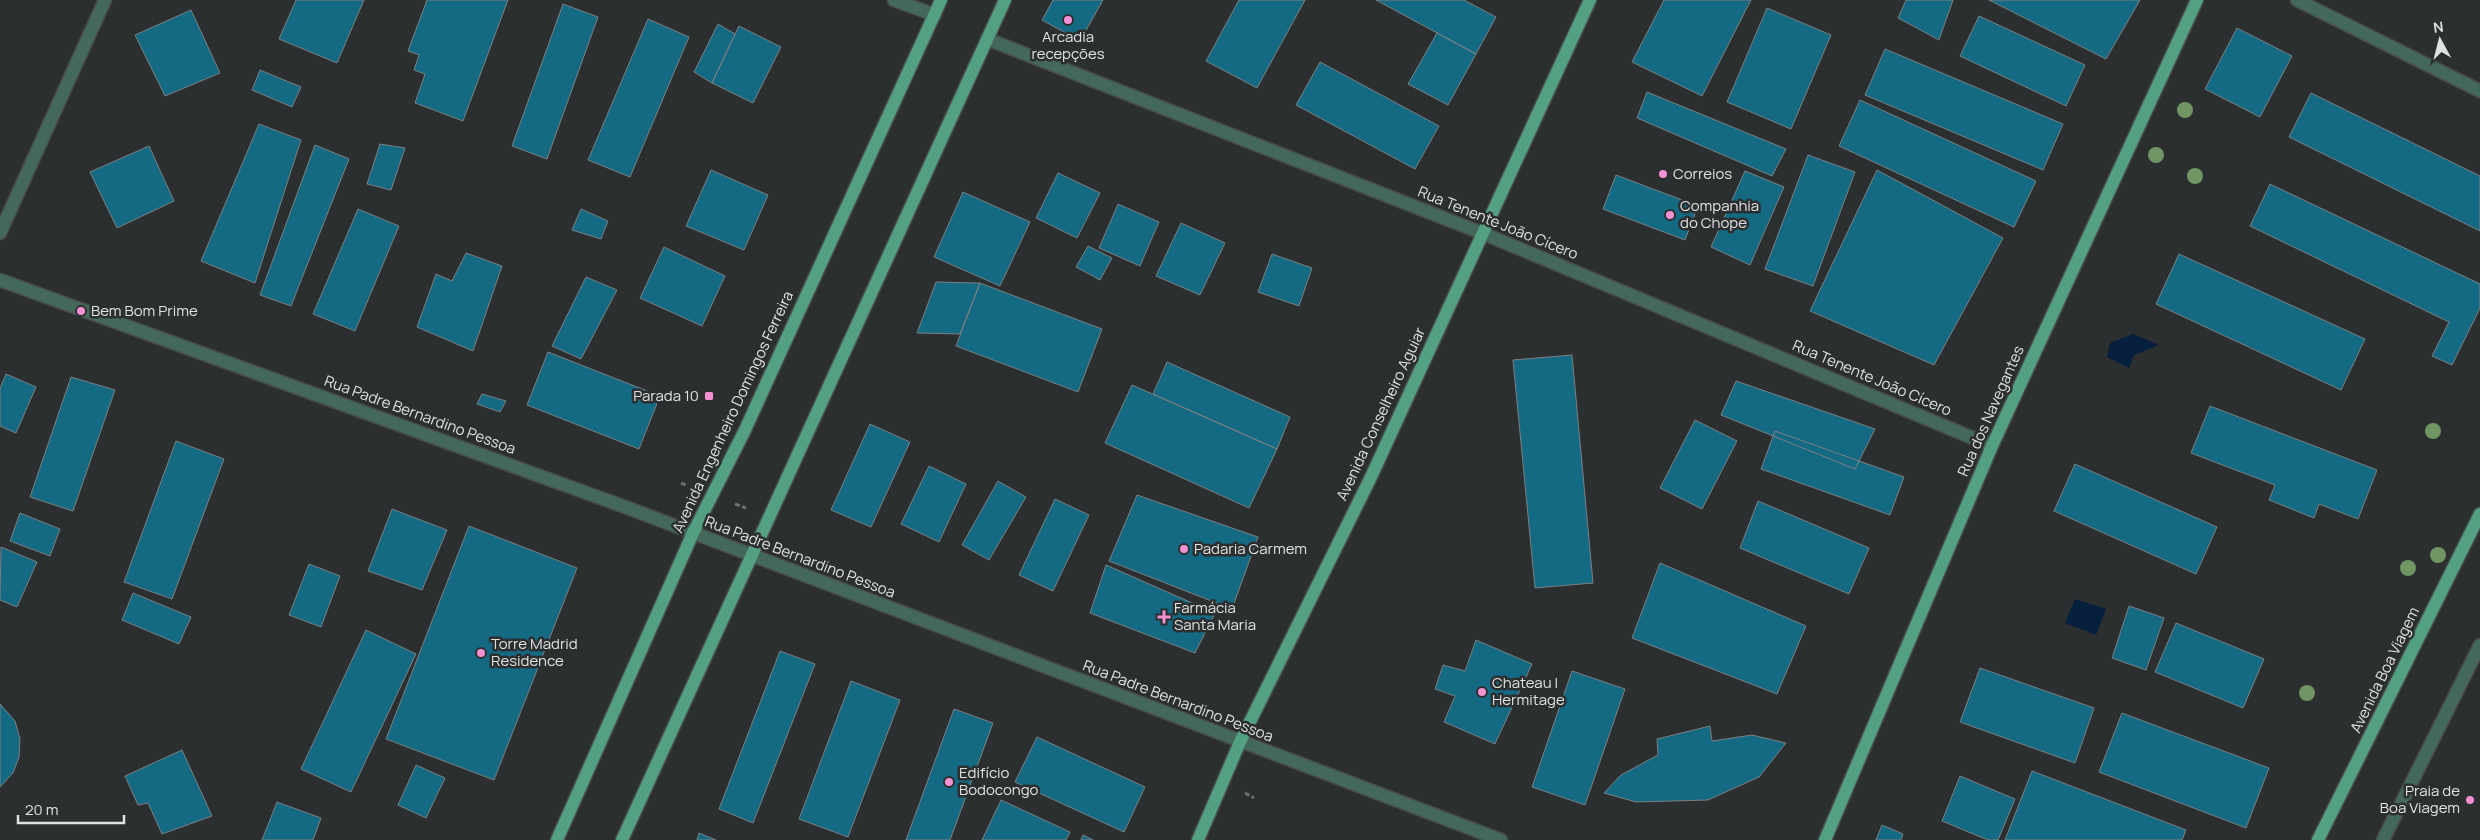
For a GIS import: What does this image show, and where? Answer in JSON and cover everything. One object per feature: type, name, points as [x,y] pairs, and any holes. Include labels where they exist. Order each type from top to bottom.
[{"type":"main road","name":"Avenida Engenheiro Domingos Ferreira","points":[[557,840],[693,533],[745,430],[942,0]]},
{"type":"main road","points":[[622,840],[750,555],[1005,0]]},
{"type":"main road","name":"Avenida Conselheiro Aguiar","points":[[1198,840],[1240,742],[1371,477],[1590,0]]},
{"type":"main road","name":"Rua dos Navegantes","points":[[1825,840],[1992,446],[2197,0]]},
{"type":"main road","name":"Avenida Boa Viagem","points":[[2318,840],[2480,514]]},
{"type":"street","points":[[0,233],[105,0]]},
{"type":"street","points":[[894,0],[935,15]]},
{"type":"street","points":[[2297,0],[2480,91]]},
{"type":"street","name":"Rua Tenente João Cícero","points":[[987,39],[1482,233],[1992,446]]},
{"type":"street","name":"Rua Padre Bernardino Pessoa","points":[[0,280],[693,533],[1501,840]]},
{"type":"street","points":[[2383,840],[2480,645]]},
{"type":"path","points":[[681,483],[691,488]]},
{"type":"water","points":[[2133,334],[2159,345],[2134,355],[2129,368],[2107,357],[2110,343]]},
{"type":"water","points":[[2075,599],[2106,609],[2096,635],[2065,623]]},
{"type":"building","points":[[296,0],[364,0],[337,63],[279,39]]},
{"type":"building","points":[[427,0],[508,0],[463,121],[415,103],[425,74],[414,70],[419,55],[408,51]]},
{"type":"building","points":[[1053,0],[1103,0],[1080,41],[1042,20]]},
{"type":"building","points":[[1239,0],[1305,0],[1257,88],[1206,61]]},
{"type":"building","points":[[1376,0],[1464,0],[1496,17],[1476,54]]},
{"type":"building","points":[[1664,0],[1751,0],[1702,96],[1632,62]]},
{"type":"building","points":[[1906,0],[1953,0],[1939,40],[1898,18]]},
{"type":"building","points":[[1989,0],[2140,0],[2106,59]]},
{"type":"building","points":[[563,4],[598,17],[547,159],[512,146]]},
{"type":"building","points":[[1767,8],[1831,35],[1791,129],[1727,102]]},
{"type":"building","points":[[191,10],[220,73],[165,96],[135,35]]},
{"type":"building","points":[[1979,16],[2085,65],[2066,106],[1960,56]]},
{"type":"building","points":[[648,19],[689,37],[630,177],[588,160]]},
{"type":"building","points":[[718,24],[735,34],[712,83],[694,72]]},
{"type":"building","points":[[739,26],[781,47],[753,103],[712,83]]},
{"type":"building","points":[[2237,28],[2292,56],[2260,117],[2205,89]]},
{"type":"building","points":[[1437,33],[1476,54],[1448,105],[1408,84]]},
{"type":"building","points":[[1885,49],[2063,124],[2043,170],[1865,95]]},
{"type":"building","points":[[1320,62],[1439,126],[1415,169],[1296,105]]},
{"type":"building","points":[[260,70],[301,87],[292,107],[252,90]]},
{"type":"building","points":[[1647,92],[1786,149],[1772,176],[1637,118]]},
{"type":"building","points":[[2311,93],[2480,176],[2480,231],[2289,137]]},
{"type":"building","points":[[1860,100],[2036,181],[2014,227],[1839,146]]},
{"type":"building","points":[[259,124],[301,140],[255,283],[201,261]]},
{"type":"building","points":[[380,144],[405,148],[391,190],[367,184]]},
{"type":"building","points":[[315,145],[349,159],[291,306],[260,295]]},
{"type":"building","points":[[149,146],[174,201],[117,228],[90,172]]},
{"type":"building","points":[[1808,155],[1855,172],[1813,286],[1765,269]]},
{"type":"building","points":[[711,170],[768,195],[744,250],[686,226]]},
{"type":"building","points":[[1877,170],[2003,238],[1934,365],[1810,311]]},
{"type":"building","points":[[1745,171],[1784,187],[1750,265],[1711,247]]},
{"type":"building","points":[[1058,173],[1100,193],[1077,238],[1036,218]]},
{"type":"building","points":[[1616,175],[1698,206],[1685,240],[1603,209]]},
{"type":"building","points":[[2270,184],[2480,284],[2480,308],[2452,365],[2432,356],[2449,322],[2250,226]]},
{"type":"building","points":[[963,192],[1030,222],[1000,286],[934,257]]},
{"type":"building","points":[[1118,204],[1159,222],[1140,266],[1099,248]]},
{"type":"building","points":[[358,209],[399,226],[355,331],[313,314]]},
{"type":"building","points":[[581,209],[608,221],[601,239],[572,230]]},
{"type":"building","points":[[1181,223],[1225,243],[1200,295],[1156,276]]},
{"type":"building","points":[[1088,246],[1112,258],[1100,280],[1076,267]]},
{"type":"building","points":[[664,247],[725,276],[702,326],[640,298]]},
{"type":"building","points":[[466,253],[502,266],[473,351],[417,327],[436,274],[452,281]]},
{"type":"building","points":[[1272,254],[1312,268],[1299,306],[1258,292]]},
{"type":"building","points":[[2179,254],[2365,339],[2341,390],[2156,304]]},
{"type":"building","points":[[586,277],[617,290],[581,359],[552,346]]},
{"type":"building","points":[[936,282],[980,283],[960,334],[917,333]]},
{"type":"building","points":[[980,283],[1102,329],[1078,392],[956,346]]},
{"type":"building","points":[[548,352],[660,396],[639,449],[527,405]]},
{"type":"building","points":[[1572,355],[1593,583],[1535,588],[1513,360]]},
{"type":"building","points":[[1167,362],[1290,417],[1277,449],[1153,394]]},
{"type":"building","points":[[6,374],[36,387],[16,433],[0,426],[0,388]]},
{"type":"building","points":[[71,377],[115,390],[73,511],[30,497]]},
{"type":"building","points":[[1736,381],[1875,429],[1855,469],[1721,415]]},
{"type":"building","points":[[1132,385],[1277,449],[1249,508],[1105,443]]},
{"type":"building","points":[[482,394],[506,401],[500,412],[477,404]]},
{"type":"building","points":[[2210,406],[2377,470],[2358,519],[2319,504],[2314,518],[2269,500],[2275,485],[2191,453]]},
{"type":"building","points":[[1695,420],[1737,441],[1702,509],[1660,488]]},
{"type":"building","points":[[870,424],[910,442],[871,527],[831,510]]},
{"type":"building","points":[[1775,431],[1904,477],[1890,515],[1761,469]]},
{"type":"building","points":[[176,441],[224,459],[172,599],[124,582]]},
{"type":"building","points":[[2075,464],[2217,527],[2196,574],[2054,511]]},
{"type":"building","points":[[929,466],[966,484],[939,542],[901,524]]},
{"type":"building","points":[[998,481],[1026,497],[989,560],[962,545]]},
{"type":"building","name":"Padaria Carmem","points":[[1137,495],[1258,537],[1232,609],[1109,561]]},
{"type":"building","points":[[1055,499],[1089,515],[1053,591],[1019,575]]},
{"type":"building","points":[[1758,501],[1869,548],[1849,594],[1740,548]]},
{"type":"building","points":[[392,509],[447,530],[422,590],[368,571]]},
{"type":"building","points":[[20,513],[60,529],[50,556],[10,541]]},
{"type":"building","name":"Torre Madrid Residence","points":[[469,526],[577,568],[494,780],[386,739]]},
{"type":"building","points":[[1,547],[37,562],[17,607],[0,600]]},
{"type":"building","points":[[1660,563],[1806,626],[1777,694],[1632,638]]},
{"type":"building","points":[[309,564],[340,576],[321,627],[289,615]]},
{"type":"building","points":[[1106,565],[1215,613],[1195,653],[1090,613]]},
{"type":"building","points":[[133,593],[191,617],[179,644],[122,620]]},
{"type":"building","points":[[2129,606],[2164,618],[2146,670],[2112,658]]},
{"type":"building","points":[[2176,623],[2264,659],[2243,708],[2155,672]]},
{"type":"building","points":[[366,630],[416,654],[351,792],[301,769]]},
{"type":"building","name":"Chateau l Hermitage","points":[[1476,640],[1532,664],[1495,744],[1444,722],[1455,696],[1435,689],[1443,665],[1465,671]]},
{"type":"building","points":[[780,651],[815,664],[753,823],[719,809]]},
{"type":"building","points":[[1980,668],[2094,708],[2075,763],[1960,722]]},
{"type":"building","points":[[1572,671],[1625,689],[1585,805],[1532,787]]},
{"type":"building","points":[[851,681],[900,700],[848,837],[799,819]]},
{"type":"building","points":[[0,704],[15,721],[20,739],[19,757],[13,773],[0,787]]},
{"type":"building","name":"Edifício Bodocongo","points":[[954,709],[993,723],[950,840],[906,840]]},
{"type":"building","points":[[2122,713],[2269,768],[2246,828],[2099,772]]},
{"type":"building","points":[[1710,726],[1712,741],[1752,735],[1786,743],[1759,777],[1708,800],[1636,802],[1604,793],[1621,775],[1658,755],[1657,739]]},
{"type":"building","points":[[1037,737],[1145,787],[1124,832],[1015,782]]},
{"type":"building","points":[[182,750],[212,816],[162,834],[148,803],[138,805],[125,776]]},
{"type":"building","points":[[416,765],[445,778],[426,818],[398,805]]},
{"type":"building","points":[[2032,771],[2186,830],[2182,840],[2005,840]]},
{"type":"building","points":[[1960,776],[2015,799],[1998,840],[1988,840],[1942,821]]},
{"type":"building","points":[[1001,800],[1070,832],[1066,840],[982,840]]},
{"type":"building","points":[[277,802],[321,818],[313,840],[262,840]]},
{"type":"building","points":[[1882,825],[1903,834],[1901,840],[1876,840]]},
{"type":"building","points":[[699,833],[716,840],[697,840]]},
{"type":"building","points":[[1083,835],[1093,840],[1081,840]]},
{"type":"place","name":"Arcadia recepções","points":[[1068,20]]},
{"type":"place","name":"Correios","points":[[1663,174]]},
{"type":"place","name":"Companhia do Chope","points":[[1670,215]]},
{"type":"place","name":"Bem Bom Prime","points":[[81,311]]},
{"type":"place","name":"Parada 10","points":[[709,396]]},
{"type":"place","name":"Padaria Carmem","points":[[1184,549]]},
{"type":"place","name":"Farmácia Santa Maria","points":[[1164,617]]},
{"type":"place","name":"Torre Madrid Residence","points":[[481,653]]},
{"type":"place","name":"Chateau l Hermitage","points":[[1482,692]]},
{"type":"place","name":"Edifício Bodocongo","points":[[949,782]]},
{"type":"place","name":"Praia de Boa Viagem","points":[[2470,800]]}]
